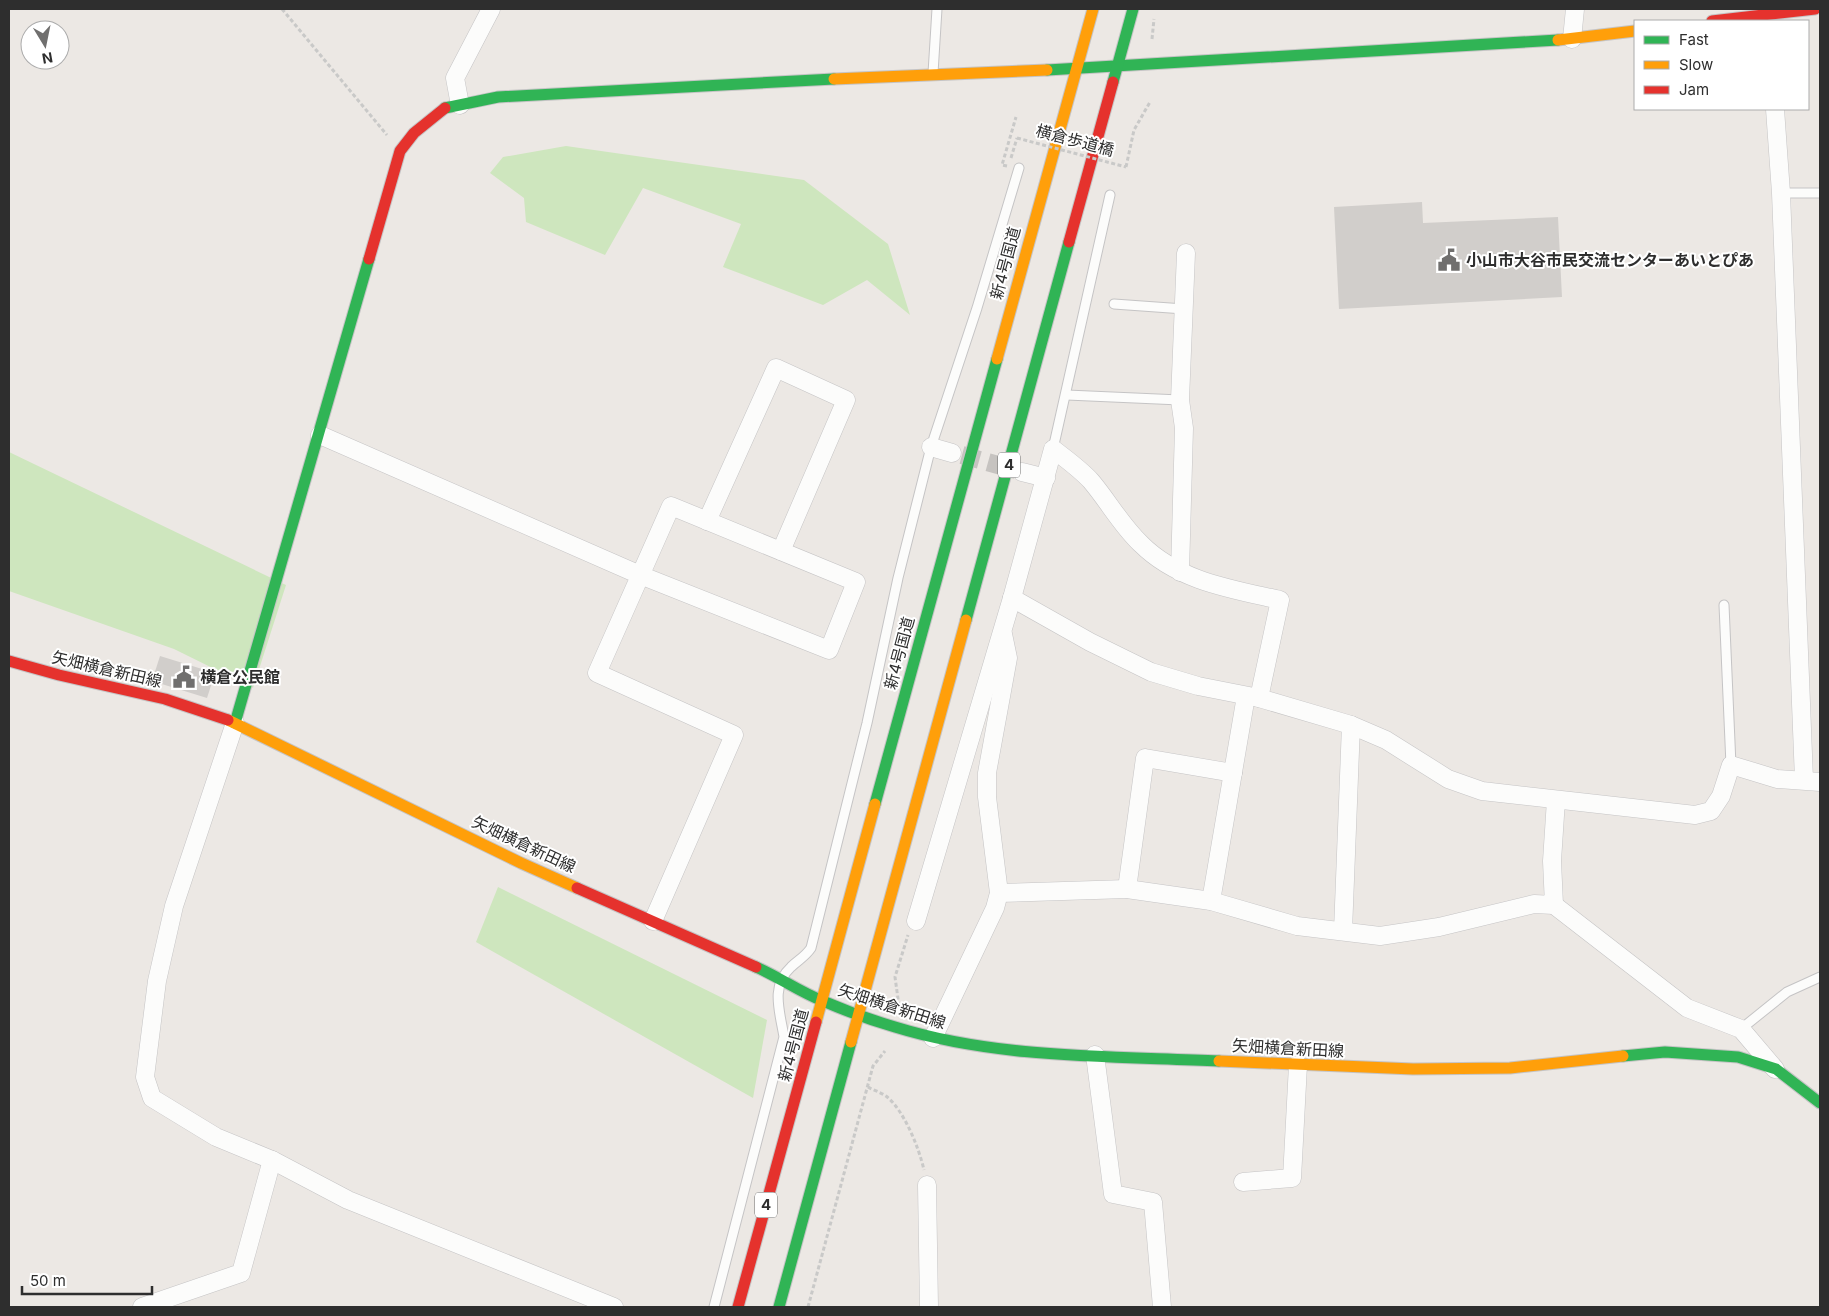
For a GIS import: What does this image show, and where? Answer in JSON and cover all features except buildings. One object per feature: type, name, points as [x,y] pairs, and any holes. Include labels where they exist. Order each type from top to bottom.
[{"type":"main road","name":"新4号国道","points":[[738,1307],[1074,68],[1092,9]]},
{"type":"main road","name":"4","points":[[779,1307],[1132,9]]},
{"type":"main road","points":[[1721,17],[1769,18],[1813,9]]},
{"type":"main road","points":[[235,723],[320,435],[400,151],[414,133],[445,108],[498,97],[1117,66],[1572,39],[1634,31]]},
{"type":"main road","name":"矢畑横倉新田線","points":[[9,661],[59,675],[165,699],[235,723],[521,863],[781,978],[822,1001],[859,1015],[933,1038],[985,1048],[1298,1065],[1413,1069],[1510,1068],[1665,1052],[1738,1057],[1776,1069],[1820,1104]]},
{"type":"street","points":[[460,105],[455,78],[491,9]]},
{"type":"street","points":[[1572,39],[1575,9]]},
{"type":"street","points":[[1012,598],[1090,642],[1151,672],[1198,686],[1252,697],[1351,725],[1386,740],[1448,779],[1482,791],[1695,815],[1711,811],[1721,796],[1730,766],[1777,779],[1812,781],[1775,110]]},
{"type":"street","points":[[1180,572],[1184,428],[1180,400],[1186,253]]},
{"type":"street","points":[[707,521],[776,368],[846,400],[781,552]]},
{"type":"street","points":[[320,435],[640,575],[829,650],[856,582],[671,506],[640,575],[597,673],[734,735],[653,921]]},
{"type":"street","points":[[931,447],[952,453]]},
{"type":"street","points":[[916,921],[1012,598],[1053,449],[1091,481],[1114,514],[1142,545],[1180,572],[1210,584],[1280,600],[1252,697],[1233,773],[1211,901]]},
{"type":"street","points":[[1022,472],[1046,478]]},
{"type":"street","points":[[933,1038],[995,908],[998,893],[987,796],[987,773],[1008,658],[1002,631]]},
{"type":"street","points":[[235,723],[174,906],[157,981],[145,1077],[152,1098],[216,1137],[272,1160],[348,1200],[614,1307]]},
{"type":"street","points":[[1343,932],[1351,725]]},
{"type":"street","points":[[1127,889],[1145,758],[1233,773]]},
{"type":"street","points":[[1554,905],[1552,861],[1556,800]]},
{"type":"street","points":[[998,893],[1127,889],[1211,901],[1297,926],[1380,936],[1439,927],[1534,904],[1554,905],[1687,1008],[1741,1029],[1776,1069]]},
{"type":"street","points":[[1095,1055],[1113,1194],[1153,1202],[1162,1307]]},
{"type":"street","points":[[1242,1182],[1292,1178],[1298,1065]]},
{"type":"street","points":[[142,1307],[241,1273],[272,1160]]},
{"type":"street","points":[[927,1185],[929,1307]]},
{"type":"lane","points":[[933,74],[937,9]]},
{"type":"lane","points":[[714,1307],[784,1037],[776,992],[781,978],[791,966],[805,957],[811,948],[867,723],[898,578],[931,447],[977,308],[1019,168]]},
{"type":"lane","points":[[1781,193],[1820,193]]},
{"type":"lane","points":[[1053,449],[1067,395],[1110,195]]},
{"type":"lane","points":[[1114,304],[1184,309]]},
{"type":"lane","points":[[1067,395],[1180,400]]},
{"type":"lane","points":[[1724,605],[1730,766]]},
{"type":"lane","points":[[1741,1029],[1787,992],[1820,977]]},
{"type":"path","points":[[282,9],[400,151]]},
{"type":"path","name":"横倉歩道橋","points":[[1016,117],[1002,165],[1009,167],[1017,138],[1126,167],[1134,130],[1150,102]]},
{"type":"path","points":[[900,1006],[896,977],[910,930],[916,921]]},
{"type":"path","points":[[808,1307],[874,1066],[885,1051]]},
{"type":"path","points":[[868,1087],[887,1097],[908,1124],[921,1154],[927,1185]]},
{"type":"green space","points":[[566,146],[804,180],[888,244],[910,315],[867,280],[823,305],[723,267],[741,224],[643,188],[605,255],[526,222],[524,198],[490,173],[503,157]]},
{"type":"green space","points":[[9,452],[286,585],[253,688],[174,649],[9,591]]},
{"type":"green space","points":[[498,887],[767,1020],[753,1098],[476,942]]},
{"type":"tunnel","points":[[962,455],[1016,470]]},
{"type":"traffic: fast","points":[[1113,82],[1133,9]]},
{"type":"traffic: fast","points":[[1047,70],[1558,40]]},
{"type":"traffic: fast","points":[[445,108],[498,97],[834,79]]},
{"type":"traffic: fast","points":[[966,620],[1069,242]]},
{"type":"traffic: fast","points":[[235,723],[369,259]]},
{"type":"traffic: fast","points":[[875,804],[997,359]]},
{"type":"traffic: fast","points":[[756,967],[814,997],[841,1008],[886,1024],[934,1037],[1015,1051],[1219,1061]]},
{"type":"traffic: fast","points":[[779,1307],[851,1042]]},
{"type":"traffic: fast","points":[[1623,1056],[1665,1052],[1738,1057],[1776,1069],[1820,1103]]},
{"type":"traffic: slow","points":[[997,359],[1093,9]]},
{"type":"traffic: slow","points":[[1558,40],[1634,31]]},
{"type":"traffic: slow","points":[[834,79],[1047,70]]},
{"type":"traffic: slow","points":[[851,1042],[966,620]]},
{"type":"traffic: slow","points":[[228,720],[521,863],[577,888]]},
{"type":"traffic: slow","points":[[816,1022],[875,804]]},
{"type":"traffic: slow","points":[[1219,1061],[1413,1069],[1510,1068],[1623,1056]]},
{"type":"traffic: jam","points":[[1721,20],[1815,9]]},
{"type":"traffic: jam","points":[[1069,242],[1113,82]]},
{"type":"traffic: jam","points":[[369,259],[400,151],[414,133],[445,108]]},
{"type":"traffic: jam","points":[[9,661],[59,675],[165,699],[228,720]]},
{"type":"traffic: jam","points":[[577,888],[756,967]]},
{"type":"traffic: jam","points":[[738,1307],[816,1022]]},
{"type":"place","name":"小山市大谷市民交流センターあいとぴあ","points":[[1449,260]]},
{"type":"place","name":"横倉公民館","points":[[184,677]]}]
